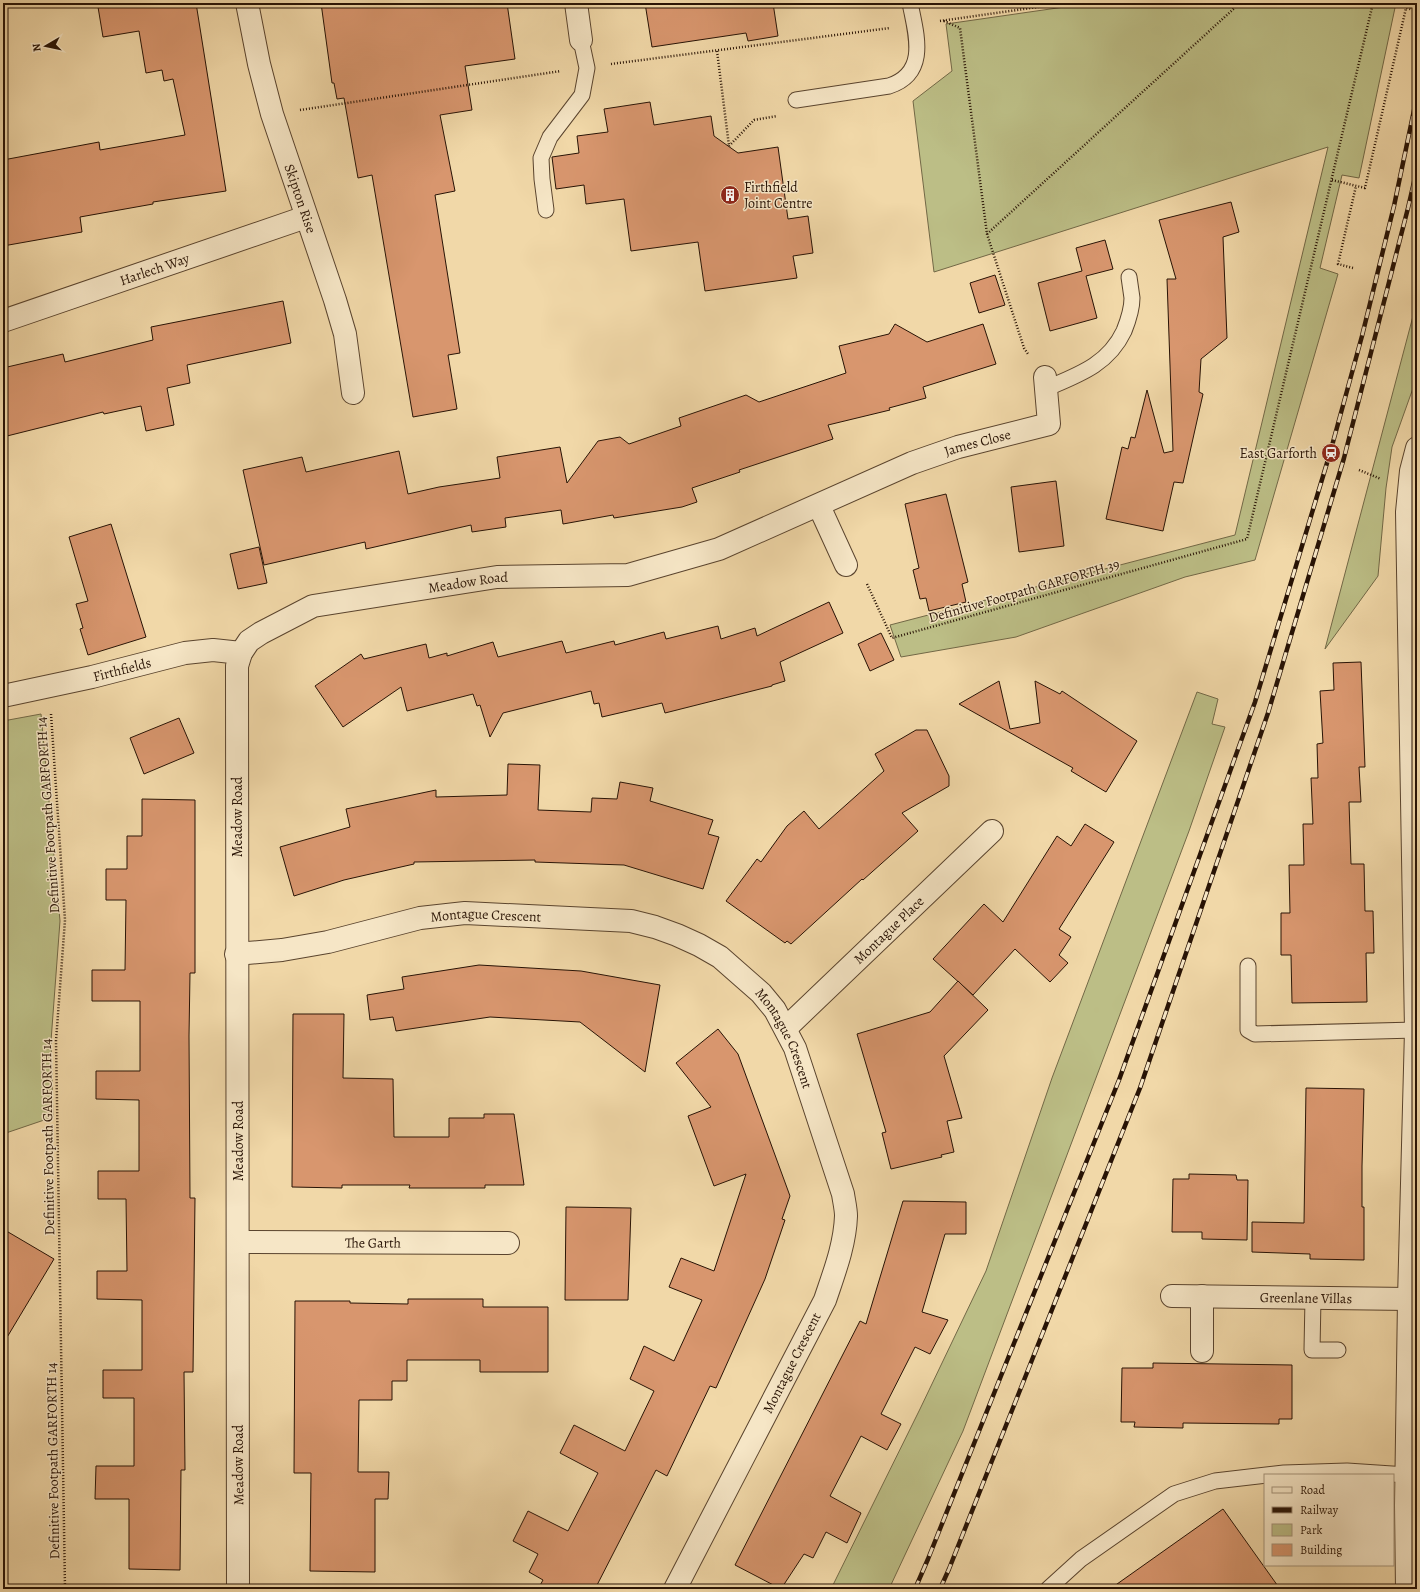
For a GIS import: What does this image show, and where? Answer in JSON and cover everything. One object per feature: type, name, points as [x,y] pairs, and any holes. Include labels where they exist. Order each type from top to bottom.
[{"type":"street","name":"Skipton Rise","points":[[247,3],[259,64],[272,114],[335,300],[345,334],[353,393]]},
{"type":"street","points":[[576,3],[582,40]]},
{"type":"street","name":"Harlech Way","points":[[3,321],[306,217]]},
{"type":"street","name":"James Close","points":[[864,484],[912,463],[958,446],[1048,424],[1045,383]]},
{"type":"street","points":[[1407,1589],[1410,1487],[1409,1299],[1416,1030],[1406,512],[1411,471],[1417,448]]},
{"type":"street","name":"Meadow Road","points":[[238,1589],[239,1242],[236,954],[237,666],[241,653],[249,641],[261,633],[313,606],[497,577],[628,575],[718,550],[819,506],[864,484]]},
{"type":"street","points":[[819,506],[846,565]]},
{"type":"street","name":"Firthfields","points":[[3,696],[185,653],[213,650],[241,653]]},
{"type":"street","name":"Montague Place","points":[[786,1028],[992,831]]},
{"type":"street","name":"Montague Crescent","points":[[236,954],[282,950],[320,943],[398,922],[443,914],[465,913],[631,921],[655,927],[677,935],[720,957],[761,993],[775,1010],[786,1028],[802,1068],[843,1194],[846,1214],[845,1234],[825,1300],[675,1589]]},
{"type":"street","name":"The Garth","points":[[239,1242],[508,1243]]},
{"type":"street","name":"Greenlane Villas","points":[[1172,1296],[1409,1299]]},
{"type":"street","points":[[1202,1296],[1202,1351]]},
{"type":"lane","points":[[796,100],[889,86],[906,78],[913,70],[917,51],[910,3]]},
{"type":"lane","points":[[546,210],[541,158],[550,137],[582,95],[586,68],[582,40]]},
{"type":"lane","points":[[1045,383],[1090,368],[1103,360],[1118,343],[1128,322],[1132,300],[1129,277]]},
{"type":"lane","points":[[1248,966],[1248,1030],[1255,1034],[1416,1030]]},
{"type":"lane","points":[[1313,1298],[1312,1350],[1338,1350]]},
{"type":"lane","points":[[1275,1474],[1347,1471],[1359,1474]]},
{"type":"lane","points":[[1048,1589],[1081,1559],[1174,1494],[1215,1481],[1264,1475]]},
{"type":"lane","points":[[1394,1483],[1410,1487]]},
{"type":"path","points":[[272,114],[586,68],[914,25],[1066,3]]},
{"type":"path","points":[[988,234],[1240,3]]},
{"type":"path","points":[[1373,3],[1332,180],[1365,188],[1406,8],[1417,10]]},
{"type":"path","points":[[937,16],[943,21],[960,28],[988,234],[1024,348],[1045,383]]},
{"type":"path","points":[[717,51],[729,146],[754,120],[787,115],[796,100]]},
{"type":"path","name":"Definitive Footpath GARFORTH 39","points":[[846,565],[866,581],[892,638],[1247,539],[1332,180]]},
{"type":"path","points":[[1353,268],[1338,264],[1356,186]]},
{"type":"path","name":"Definitive Footpath GARFORTH 14","points":[[49,686],[65,920],[56,1042],[65,1589]]},
{"type":"green space","points":[[1092,3],[1396,3],[1359,178],[1342,175],[1320,268],[1338,274],[1255,560],[1185,577],[1016,637],[901,657],[890,625],[1235,535],[1328,147],[934,272],[913,101],[952,71],[946,24]]},
{"type":"green space","points":[[1417,301],[1417,377],[1392,447],[1386,488],[1378,576],[1325,649]]},
{"type":"green space","points":[[1197,692],[1218,699],[1212,724],[1225,727],[1189,831],[963,1431],[889,1589],[831,1589],[986,1271],[1052,1078]]},
{"type":"green space","points":[[41,714],[60,921],[51,1041],[53,1117],[3,1134],[3,721]]},
{"type":"building","points":[[125,3],[196,3],[226,191],[153,202],[153,204],[80,217],[82,232],[3,246],[3,160],[99,142],[100,150],[185,135],[173,79],[164,81],[162,70],[146,73],[139,31],[103,37],[98,7]]},
{"type":"building","points":[[321,3],[507,3],[515,59],[465,66],[472,110],[440,115],[455,191],[435,195],[460,353],[448,355],[457,409],[413,417],[372,175],[358,178],[344,98],[337,99],[334,83],[332,83]]},
{"type":"building","points":[[645,3],[773,3],[778,36],[748,41],[746,33],[652,47]]},
{"type":"building","name":"Firthfield Joint Centre","points":[[650,102],[654,125],[711,116],[714,136],[738,153],[778,147],[788,219],[808,216],[813,253],[793,256],[797,278],[705,291],[698,242],[631,251],[624,199],[586,204],[584,185],[556,189],[552,157],[579,153],[577,136],[608,132],[604,109]]},
{"type":"building","points":[[1231,202],[1239,232],[1223,237],[1227,338],[1201,359],[1199,392],[1203,394],[1183,483],[1174,482],[1163,531],[1106,519],[1122,447],[1128,449],[1131,437],[1135,438],[1147,390],[1164,453],[1173,451],[1167,279],[1176,279],[1159,220]]},
{"type":"building","points":[[1105,240],[1113,269],[1086,276],[1097,318],[1050,331],[1038,283],[1082,271],[1076,248]]},
{"type":"building","points":[[995,275],[1005,305],[979,313],[970,283]]},
{"type":"building","points":[[283,301],[291,343],[187,365],[190,383],[167,388],[174,425],[146,431],[141,406],[104,414],[103,412],[3,437],[3,368],[63,354],[65,362],[153,340],[151,327]]},
{"type":"building","points":[[895,324],[927,342],[983,324],[996,364],[923,387],[926,398],[889,408],[890,410],[828,425],[833,439],[739,470],[740,472],[692,488],[697,502],[682,507],[614,518],[613,515],[563,524],[561,510],[505,518],[506,527],[472,532],[471,525],[366,549],[365,542],[264,565],[243,470],[302,457],[306,472],[399,451],[408,494],[439,487],[500,478],[497,457],[560,447],[567,483],[598,441],[620,437],[629,444],[681,426],[679,418],[746,395],[759,402],[846,373],[839,346],[889,334]]},
{"type":"building","points":[[1056,481],[1064,546],[1019,552],[1011,487]]},
{"type":"building","points":[[946,494],[968,582],[962,584],[966,602],[929,611],[926,598],[920,599],[913,570],[919,568],[905,504]]},
{"type":"building","points":[[111,524],[146,637],[88,655],[80,629],[83,628],[76,604],[88,601],[69,537]]},
{"type":"building","points":[[259,547],[267,583],[238,589],[230,554]]},
{"type":"building","points":[[829,602],[843,633],[780,662],[785,681],[772,686],[665,713],[662,703],[602,717],[599,703],[594,704],[591,691],[503,713],[490,737],[480,705],[477,706],[473,694],[407,711],[401,687],[343,727],[315,686],[361,654],[364,659],[426,644],[429,658],[447,653],[447,656],[493,642],[498,657],[562,641],[566,653],[614,641],[615,645],[664,632],[666,639],[718,626],[721,639],[755,628],[757,636]]},
{"type":"building","points":[[881,633],[894,660],[870,671],[858,644]]},
{"type":"building","points":[[1361,662],[1365,767],[1359,767],[1361,802],[1349,802],[1351,864],[1364,864],[1365,911],[1373,911],[1374,953],[1366,953],[1367,1002],[1292,1003],[1291,955],[1281,955],[1281,913],[1290,913],[1289,865],[1304,865],[1303,824],[1313,824],[1311,778],[1318,778],[1317,744],[1323,743],[1320,691],[1334,690],[1333,663]]},
{"type":"building","points":[[999,681],[1010,729],[1040,723],[1035,681],[1060,694],[1062,691],[1137,741],[1106,792],[1071,771],[1073,768],[959,704]]},
{"type":"building","points":[[179,718],[194,753],[144,774],[130,738]]},
{"type":"building","points":[[916,730],[927,730],[949,776],[949,786],[902,813],[918,831],[863,880],[862,879],[791,944],[787,941],[785,943],[726,901],[757,859],[761,862],[787,826],[804,811],[819,829],[884,771],[875,754]]},
{"type":"building","points":[[508,764],[540,765],[538,810],[591,812],[592,798],[617,799],[620,782],[653,788],[650,801],[713,820],[708,834],[719,837],[703,889],[624,865],[535,862],[535,860],[414,862],[414,864],[344,880],[294,896],[280,847],[350,827],[346,809],[436,790],[436,797],[507,795]]},
{"type":"building","points":[[142,799],[195,800],[195,973],[190,973],[189,1036],[190,1198],[195,1198],[193,1372],[184,1372],[185,1470],[181,1470],[180,1570],[129,1569],[129,1499],[95,1499],[96,1466],[134,1466],[134,1398],[103,1398],[103,1370],[142,1370],[142,1300],[97,1299],[97,1271],[127,1271],[126,1199],[98,1199],[98,1171],[139,1171],[139,1100],[96,1099],[96,1071],[140,1071],[140,1001],[92,1001],[92,970],[125,970],[126,900],[106,900],[106,869],[127,869],[127,836],[142,836]]},
{"type":"building","points":[[1085,824],[1114,842],[1059,929],[1071,937],[1059,955],[1068,963],[1050,982],[1015,949],[973,995],[933,959],[984,904],[1003,922],[1057,836],[1071,846]]},
{"type":"building","points":[[479,965],[581,971],[660,985],[645,1072],[580,1022],[490,1017],[396,1031],[393,1017],[370,1020],[367,995],[404,989],[402,977]]},
{"type":"building","points":[[958,981],[988,1010],[944,1056],[962,1118],[947,1121],[954,1152],[941,1155],[942,1157],[891,1169],[882,1133],[886,1132],[857,1034],[930,1012]]},
{"type":"building","points":[[293,1014],[344,1014],[343,1078],[393,1079],[394,1137],[449,1137],[449,1118],[484,1118],[484,1114],[514,1114],[524,1185],[485,1185],[485,1188],[409,1188],[410,1185],[342,1185],[342,1188],[292,1187]]},
{"type":"building","points":[[718,1029],[738,1054],[790,1196],[782,1219],[785,1220],[765,1279],[716,1388],[710,1386],[667,1476],[656,1470],[595,1589],[538,1589],[543,1580],[529,1572],[538,1554],[513,1541],[528,1511],[568,1531],[598,1473],[560,1453],[574,1425],[625,1451],[654,1391],[630,1379],[644,1346],[674,1361],[702,1300],[669,1287],[681,1258],[714,1271],[746,1174],[714,1186],[688,1116],[711,1107],[676,1063]]},
{"type":"building","points":[[1306,1088],[1364,1089],[1362,1207],[1364,1207],[1364,1260],[1310,1259],[1310,1254],[1252,1252],[1252,1222],[1304,1223]]},
{"type":"building","points":[[1189,1174],[1236,1175],[1237,1180],[1248,1180],[1247,1240],[1202,1239],[1202,1232],[1172,1232],[1173,1179],[1189,1179]]},
{"type":"building","points":[[903,1201],[966,1202],[966,1234],[945,1234],[922,1312],[948,1320],[930,1354],[915,1347],[881,1414],[901,1424],[887,1450],[861,1436],[830,1496],[861,1513],[847,1543],[826,1532],[813,1558],[804,1554],[781,1589],[735,1565],[860,1321],[866,1324]]},
{"type":"building","points":[[566,1207],[631,1208],[628,1300],[565,1300]]},
{"type":"building","points":[[3,1229],[54,1259],[3,1344]]},
{"type":"building","points":[[408,1299],[483,1299],[483,1307],[548,1307],[548,1372],[480,1372],[480,1360],[407,1360],[407,1381],[392,1381],[392,1400],[359,1400],[358,1472],[389,1472],[388,1499],[375,1499],[375,1572],[310,1571],[311,1473],[294,1473],[295,1301],[350,1301],[350,1303],[408,1304]]},
{"type":"building","points":[[1153,1363],[1292,1365],[1292,1419],[1279,1419],[1279,1424],[1183,1423],[1183,1428],[1134,1427],[1135,1422],[1121,1422],[1122,1368],[1153,1368]]},
{"type":"building","points":[[1223,1509],[1280,1589],[1110,1589]]},
{"type":"railway","points":[[915,1589],[1119,1080],[1255,702],[1330,453],[1362,336],[1394,206],[1417,96]]},
{"type":"railway","points":[[940,1589],[1140,1088],[1268,713],[1344,458],[1417,169]]},
{"type":"place","name":"Firthfield Joint Centre","points":[[730,195]]},
{"type":"place","name":"East Garforth","points":[[1331,453]]}]
